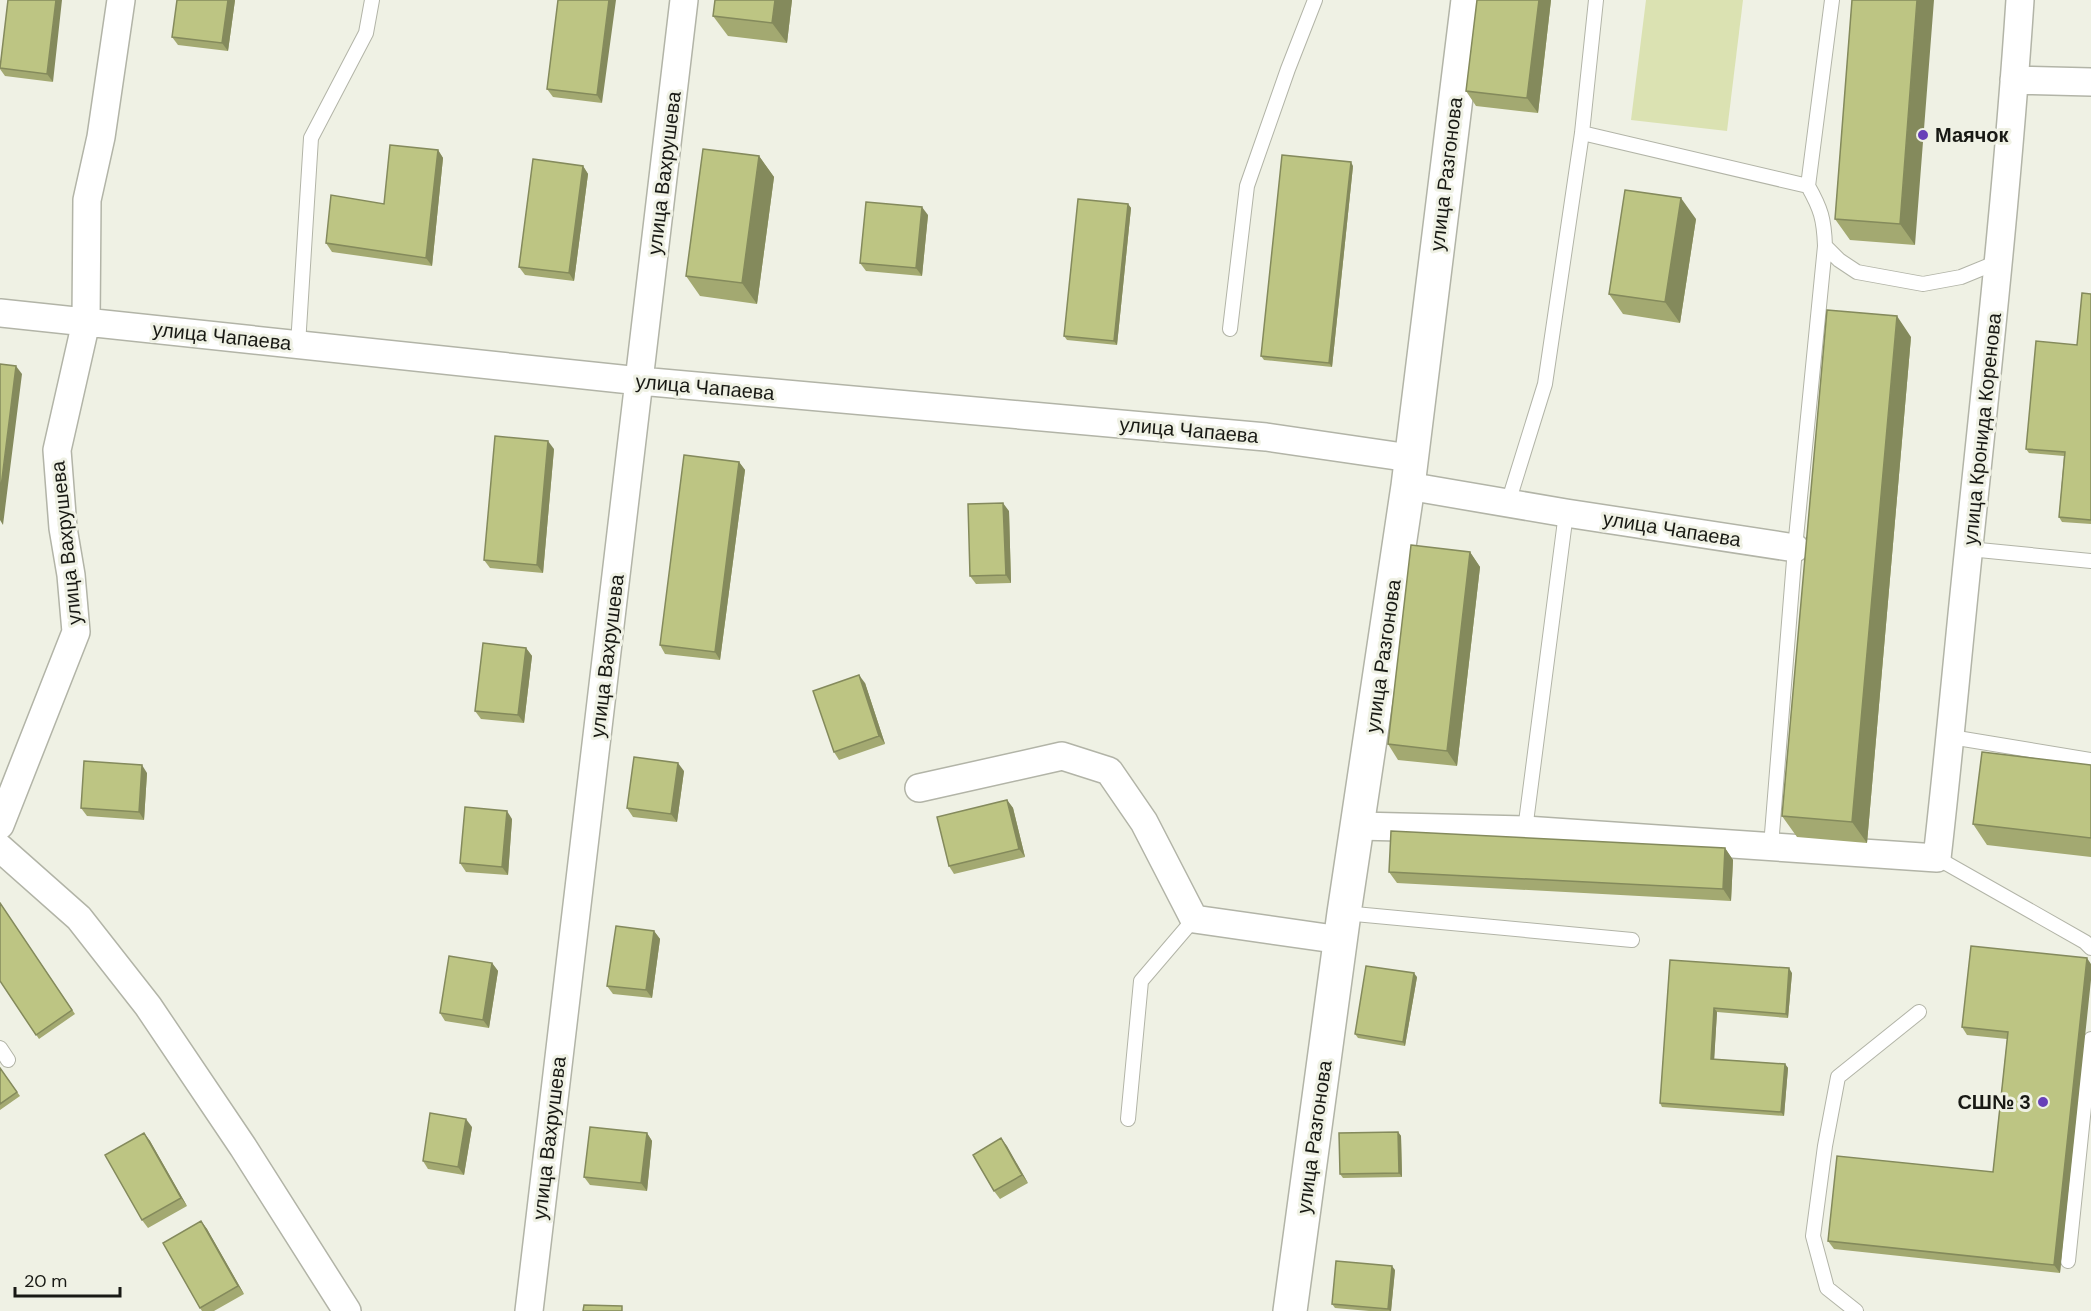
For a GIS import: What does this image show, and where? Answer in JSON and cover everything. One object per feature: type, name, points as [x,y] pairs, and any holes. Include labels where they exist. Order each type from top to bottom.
[{"type":"street","name":"улица Вахрушева","points":[[0,825],[76,632],[71,575],[63,528],[57,450],[86,322],[87,200],[101,137],[121,0]]},
{"type":"street","name":"улица Вахрушева","points":[[529,1311],[684,0]]},
{"type":"street","name":"улица Разгонова","points":[[1290,1311],[1342,926],[1409,472],[1468,0]]},
{"type":"street","name":"улица Кронида Коренова","points":[[1937,858],[1952,737],[1969,549],[2000,261],[2020,0]]},
{"type":"street","points":[[2014,80],[2091,82]]},
{"type":"street","name":"улица Чапаева","points":[[0,313],[640,381],[1266,437],[1409,472],[1508,503],[1795,548]]},
{"type":"street","points":[[919,788],[1062,756],[1108,771],[1144,822],[1194,919],[1342,926]]},
{"type":"street","points":[[1358,826],[1525,830],[1937,858]]},
{"type":"street","points":[[0,848],[79,918],[148,1006],[243,1147],[347,1311]]},
{"type":"lane","points":[[298,345],[311,138],[366,33],[372,0]]},
{"type":"lane","points":[[1230,329],[1247,186],[1315,0]]},
{"type":"lane","points":[[1508,503],[1545,384],[1582,133],[1596,0]]},
{"type":"lane","points":[[1771,846],[1795,548],[1825,246],[1825,228],[1821,210],[1808,186],[1832,0]]},
{"type":"lane","points":[[1582,133],[1808,186]]},
{"type":"lane","points":[[1825,246],[1839,260],[1857,272],[1923,284],[1961,277],[2000,261]]},
{"type":"lane","points":[[1525,830],[1566,513]]},
{"type":"lane","points":[[1969,549],[2091,561]]},
{"type":"lane","points":[[1952,737],[2091,760]]},
{"type":"lane","points":[[1937,858],[2085,942],[2091,948]]},
{"type":"lane","points":[[1128,1119],[1140,981],[1194,919]]},
{"type":"lane","points":[[1342,926],[1632,940]]},
{"type":"lane","points":[[1856,1311],[1827,1288],[1813,1236],[1825,1146],[1838,1077],[1919,1012]]},
{"type":"lane","points":[[2068,1261],[2091,1039]]},
{"type":"green space","points":[[1646,0],[1743,0],[1727,131],[1631,120]]},
{"type":"building","points":[[8,0],[56,0],[47,74],[0,68]]},
{"type":"building","points":[[177,0],[228,0],[222,43],[172,37]]},
{"type":"building","points":[[558,0],[609,0],[597,95],[547,89]]},
{"type":"building","points":[[715,0],[775,0],[772,23],[713,16]]},
{"type":"building","points":[[1477,0],[1539,0],[1527,98],[1466,91]]},
{"type":"building","points":[[1852,0],[1917,0],[1900,224],[1835,219]]},
{"type":"building","points":[[390,145],[438,150],[426,258],[326,243],[331,195],[384,204]]},
{"type":"building","points":[[703,149],[759,156],[742,283],[686,276]]},
{"type":"building","points":[[1282,155],[1351,162],[1329,363],[1261,356]]},
{"type":"building","points":[[533,159],[583,166],[569,273],[519,267]]},
{"type":"building","points":[[1625,190],[1681,198],[1665,302],[1609,294]]},
{"type":"building","points":[[1078,199],[1128,204],[1114,341],[1064,336]]},
{"type":"building","points":[[866,202],[922,207],[916,268],[860,263]]},
{"type":"building","points":[[2082,293],[2091,294],[2091,520],[2059,517],[2065,452],[2026,449],[2036,341],[2077,345]]},
{"type":"building","points":[[1827,310],[1897,316],[1852,822],[1782,816]]},
{"type":"building","points":[[0,364],[16,366],[0,495]]},
{"type":"building","points":[[495,436],[548,441],[537,565],[484,560]]},
{"type":"building","points":[[684,455],[739,462],[715,652],[660,645]]},
{"type":"building","points":[[1003,503],[1006,575],[970,576],[968,504]]},
{"type":"building","points":[[1411,545],[1470,552],[1447,751],[1388,744]]},
{"type":"building","points":[[483,643],[526,648],[518,715],[475,711]]},
{"type":"building","points":[[859,675],[879,736],[834,752],[813,691]]},
{"type":"building","points":[[1982,752],[2091,765],[2091,838],[1973,824]]},
{"type":"building","points":[[634,757],[678,763],[671,814],[627,808]]},
{"type":"building","points":[[84,761],[142,765],[139,812],[81,808]]},
{"type":"building","points":[[1007,800],[1019,849],[949,866],[937,817]]},
{"type":"building","points":[[465,807],[507,811],[502,867],[460,863]]},
{"type":"building","points":[[1391,831],[1725,848],[1723,889],[1389,872]]},
{"type":"building","points":[[0,903],[72,1010],[36,1035],[0,981]]},
{"type":"building","points":[[616,926],[654,931],[646,990],[607,986]]},
{"type":"building","name":"СШ№ 3","points":[[1971,946],[2087,958],[2054,1265],[1828,1241],[1837,1156],[1993,1172],[2008,1032],[1962,1027]]},
{"type":"building","points":[[449,956],[492,963],[483,1020],[440,1013]]},
{"type":"building","points":[[1670,960],[1789,968],[1786,1014],[1714,1008],[1711,1059],[1785,1064],[1781,1112],[1660,1103]]},
{"type":"building","points":[[1366,966],[1414,973],[1403,1042],[1355,1034]]},
{"type":"building","points":[[0,1068],[17,1092],[0,1104]]},
{"type":"building","points":[[430,1113],[466,1119],[458,1167],[423,1161]]},
{"type":"building","points":[[590,1127],[647,1133],[641,1183],[584,1177]]},
{"type":"building","points":[[1398,1132],[1399,1173],[1340,1174],[1339,1133]]},
{"type":"building","points":[[144,1133],[181,1198],[142,1220],[105,1155]]},
{"type":"building","points":[[1001,1138],[1022,1175],[994,1191],[973,1155]]},
{"type":"building","points":[[201,1221],[238,1286],[200,1308],[163,1243]]},
{"type":"building","points":[[1336,1261],[1392,1266],[1388,1309],[1332,1304]]},
{"type":"building","points":[[584,1305],[622,1306],[622,1311],[583,1311]]},
{"type":"place","name":"Маячок","points":[[1923,135]]},
{"type":"place","name":"СШ№ 3","points":[[2043,1102]]}]
